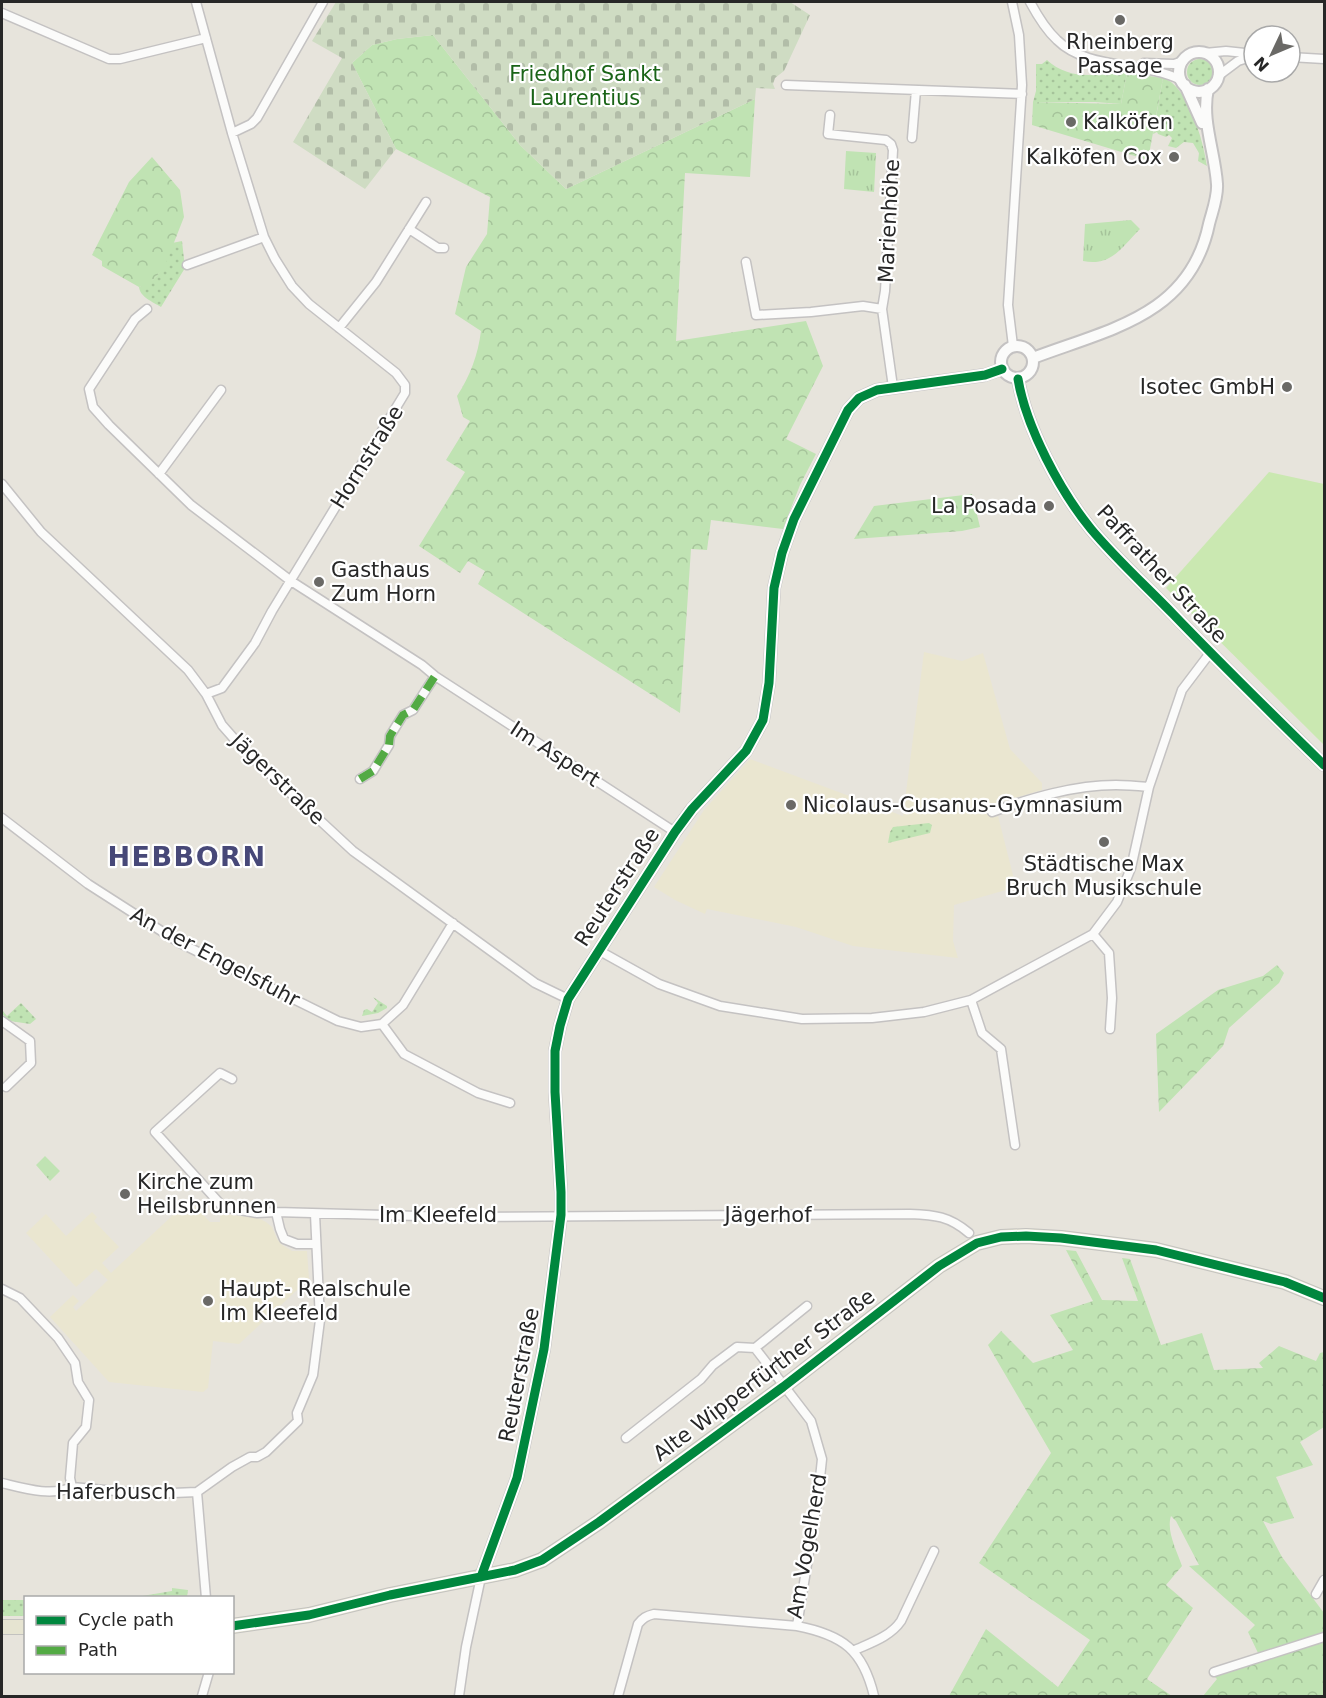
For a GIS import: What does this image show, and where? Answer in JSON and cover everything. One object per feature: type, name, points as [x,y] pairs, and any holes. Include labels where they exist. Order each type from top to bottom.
[{"type":"main road","name":"Alte Wipperfürther Straße","points":[[234,1626],[309,1615],[390,1595],[527,1567],[554,1554],[783,1387],[939,1266],[978,1243],[1001,1237],[1026,1236],[1156,1250],[1285,1282],[1324,1298]]},
{"type":"main road","points":[[2,1627],[24,1627]]},
{"type":"street","name":"Hornstraße","points":[[196,2],[232,133],[264,237],[285,277],[309,304],[396,373],[405,385],[405,393],[255,643],[222,688],[206,694]]},
{"type":"street","points":[[232,133],[245,128],[257,118],[323,2]]},
{"type":"street","points":[[1012,2],[1019,35],[1022,94],[1008,305],[1012,346]]},
{"type":"street","points":[[1030,2],[1047,30],[1068,49],[1095,60],[1148,68],[1173,75],[1193,90],[1208,89]]},
{"type":"street","points":[[2,13],[109,59],[120,59],[206,38]]},
{"type":"street","points":[[1126,64],[1174,64],[1183,61],[1190,54],[1226,51],[1242,53]]},
{"type":"street","points":[[1033,358],[1132,321],[1165,301],[1187,275],[1203,248],[1217,187],[1212,144],[1205,114],[1208,89],[1216,81],[1219,70],[1215,59],[1205,53]]},
{"type":"street","points":[[1302,58],[1324,59]]},
{"type":"street","points":[[1218,76],[1242,60]]},
{"type":"street","points":[[1183,61],[1180,70],[1183,82],[1212,144]]},
{"type":"street","points":[[786,85],[1022,94]]},
{"type":"street","points":[[912,138],[916,90]]},
{"type":"street","name":"Marienhöhe","points":[[830,115],[828,134],[886,140],[891,144],[893,150],[882,309],[893,387]]},
{"type":"street","points":[[339,328],[376,282],[426,202]]},
{"type":"street","points":[[409,229],[438,248],[444,248]]},
{"type":"street","points":[[188,265],[264,237]]},
{"type":"street","name":"Marienhöhe","points":[[746,262],[756,315],[862,306],[882,309]]},
{"type":"street","name":"Im Aspert","points":[[147,309],[135,319],[89,389],[93,407],[159,474],[191,505],[291,581],[675,832]]},
{"type":"street","points":[[1012,346],[1025,348],[1033,358],[1033,366],[1029,374],[1018,379],[1010,377],[1002,369],[1002,355],[1012,346]]},
{"type":"street","name":"Reuterstraße","points":[[459,1696],[466,1647],[481,1577],[517,1478],[544,1349],[561,1215],[555,1051],[568,999],[675,832],[692,809],[746,751],[764,720],[769,683],[774,588],[782,552],[799,509],[848,410],[859,398],[877,390],[986,375],[1002,369]]},
{"type":"street","name":"Paffrather Straße","points":[[1018,379],[1024,407],[1046,457],[1084,520],[1210,652],[1324,765]]},
{"type":"street","points":[[159,474],[221,390]]},
{"type":"street","name":"Jägerstraße","points":[[2,488],[41,532],[188,670],[206,694],[222,725],[244,750],[353,851],[535,983],[568,999]]},
{"type":"street","points":[[598,950],[659,984],[720,1005],[802,1019],[872,1018],[924,1012],[970,1000],[1093,934],[1117,902],[1131,868],[1149,787],[1182,690],[1210,652]]},
{"type":"street","points":[[360,779],[373,771],[389,745],[390,736],[403,715],[413,710],[435,676]]},
{"type":"street","points":[[992,812],[1038,797],[1084,787],[1116,785],[1149,787]]},
{"type":"street","name":"An der Engelsfuhr","points":[[2,818],[88,884],[180,943],[338,1021],[361,1027],[382,1024]]},
{"type":"street","points":[[453,923],[402,1005],[382,1024],[404,1054],[478,1093],[510,1103]]},
{"type":"street","points":[[1093,934],[1110,953],[1112,998],[1110,1029]]},
{"type":"street","points":[[970,1000],[982,1033],[1001,1049],[1015,1145]]},
{"type":"street","points":[[2,1021],[30,1041],[31,1063],[6,1087]]},
{"type":"street","name":"Im Kleefeld","points":[[232,1079],[220,1073],[155,1131],[223,1207],[257,1213],[454,1217],[561,1215]]},
{"type":"street","points":[[276,1212],[284,1239],[297,1244],[315,1244]]},
{"type":"street","points":[[197,1492],[232,1467],[250,1457],[266,1452],[298,1421],[297,1413],[313,1375],[320,1320],[315,1214]]},
{"type":"street","name":"Jägerhof","points":[[561,1215],[932,1215],[957,1223],[969,1233]]},
{"type":"street","points":[[2,1289],[20,1298],[58,1338],[75,1363],[78,1382],[88,1400],[86,1427],[74,1443],[72,1487]]},
{"type":"street","points":[[626,1438],[737,1347],[755,1348],[807,1306]]},
{"type":"street","name":"Am Vogelherd","points":[[618,1696],[638,1624],[648,1616],[654,1614],[797,1626],[822,1459],[811,1422],[755,1348]]},
{"type":"street","name":"Haferbusch","points":[[2,1483],[62,1492],[72,1487],[149,1494],[197,1492],[206,1596]]},
{"type":"street","points":[[853,1651],[896,1628],[934,1551]]},
{"type":"street","points":[[1316,1594],[1324,1580]]},
{"type":"street","points":[[797,1626],[824,1632],[853,1651],[866,1671],[874,1696]]},
{"type":"street","points":[[1214,1672],[1324,1637]]},
{"type":"street","points":[[202,1696],[209,1674]]},
{"type":"shaded area","name":"Nicolaus-Cusanus-Gymnasium","points":[[924,652],[962,661],[983,653],[1010,749],[1042,783],[1042,790],[990,805],[994,817],[998,816],[1016,887],[954,905],[953,941],[958,958],[853,946],[796,927],[707,909],[705,914],[654,887],[704,810],[750,759],[903,816]]},
{"type":"shaded area","points":[[189,1200],[210,1222],[220,1222],[220,1214],[258,1218],[266,1222],[272,1227],[282,1245],[292,1251],[307,1251],[309,1279],[239,1344],[213,1341],[208,1388],[203,1392],[109,1382],[50,1317],[73,1295],[79,1301],[73,1307],[76,1311],[108,1280],[96,1269],[76,1287],[26,1233],[46,1214],[66,1236],[92,1212],[97,1217],[94,1221],[119,1247],[102,1263],[111,1273]]},
{"type":"green space","name":"Friedhof Sankt Laurentius","points":[[336,2],[790,2],[810,15],[784,71],[775,78],[773,84],[775,89],[756,88],[755,99],[566,189],[520,145],[433,35],[397,39],[372,45],[352,63],[396,149],[365,189],[293,142],[342,58],[312,41]]},
{"type":"green space","points":[[433,35],[520,145],[566,189],[755,99],[750,177],[685,173],[676,341],[806,321],[823,366],[786,439],[816,454],[800,485],[783,529],[711,520],[707,550],[691,549],[680,713],[478,584],[485,571],[468,561],[460,573],[419,546],[465,472],[446,460],[470,421],[463,417],[457,396],[473,365],[481,331],[455,314],[466,267],[487,234],[490,197],[396,149],[352,63],[372,45],[397,39]]},
{"type":"green space","points":[[1200,59],[1210,62],[1213,72],[1210,82],[1200,85],[1190,82],[1187,72],[1190,62]]},
{"type":"green space","points":[[1047,60],[1059,69],[1080,75],[1127,73],[1121,104],[1033,102],[1036,91],[1036,64],[1042,64]]},
{"type":"green space","points":[[1127,73],[1163,78],[1148,160],[1032,125],[1033,102],[1121,104]]},
{"type":"green space","points":[[1163,78],[1180,91],[1187,103],[1198,130],[1207,166],[1198,161],[1199,153],[1193,143],[1184,142],[1176,148],[1168,146],[1172,138],[1169,135],[1166,137],[1157,132],[1153,134]]},
{"type":"green space","points":[[846,151],[876,153],[874,192],[844,189]]},
{"type":"green space","points":[[152,157],[180,190],[184,217],[164,268],[148,285],[139,287],[102,266],[102,261],[92,255],[129,182]]},
{"type":"green space","points":[[1131,220],[1140,229],[1121,249],[1101,261],[1083,261],[1085,224]]},
{"type":"green space","points":[[182,241],[185,268],[161,307],[144,296],[139,287],[152,280],[161,270],[172,243]]},
{"type":"green space","points":[[1269,472],[1324,484],[1324,745],[1166,588]]},
{"type":"green space","points":[[972,494],[980,527],[962,531],[854,539],[874,506]]},
{"type":"green space","points":[[929,823],[932,825],[930,833],[888,843],[893,827]]},
{"type":"green space","points":[[1277,965],[1284,973],[1279,983],[1229,1028],[1223,1046],[1159,1112],[1156,1034],[1218,990],[1263,976]]},
{"type":"green space","points":[[373,997],[387,1008],[378,1013],[362,1016],[364,1010],[372,1012],[378,1003]]},
{"type":"green space","points":[[21,1003],[36,1019],[30,1024],[10,1021],[2,1014],[2,1010],[7,1016]]},
{"type":"green space","points":[[45,1156],[60,1171],[50,1181],[36,1165]]},
{"type":"green space","points":[[1066,1250],[1076,1251],[1102,1300],[1138,1301],[1122,1258],[1130,1259],[1161,1345],[1202,1333],[1214,1370],[1263,1368],[1259,1363],[1279,1346],[1316,1361],[1320,1353],[1324,1352],[1324,1427],[1300,1442],[1313,1465],[1276,1477],[1294,1518],[1271,1524],[1263,1521],[1282,1557],[1324,1613],[1324,1696],[1203,1696],[1217,1679],[1210,1672],[1259,1655],[1248,1632],[1255,1625],[1189,1566],[1199,1565],[1176,1521],[1171,1516],[1171,1534],[1182,1566],[1166,1585],[1193,1608],[1147,1679],[1172,1696],[949,1696],[986,1629],[1058,1687],[1090,1640],[979,1563],[1051,1453],[988,1345],[1001,1331],[1033,1363],[1073,1350],[1050,1315],[1093,1301]]},
{"type":"green space","points":[[172,1588],[188,1590],[187,1596],[142,1596],[172,1591]]},
{"type":"green space","points":[[2,1600],[24,1600],[24,1616],[2,1616]]},
{"type":"marked path","points":[[360,779],[373,771],[389,745],[390,736],[403,715],[413,710],[435,676]]},
{"type":"cycle path","points":[[481,1577],[517,1478],[544,1349],[561,1215],[555,1051],[568,999],[675,832],[692,809],[746,751],[763,720],[769,683],[774,588],[782,553],[794,519],[848,410],[859,398],[877,390],[985,375],[1002,369]]},
{"type":"cycle path","points":[[1018,379],[1036,438],[1079,514],[1121,562],[1324,765]]},
{"type":"cycle path","points":[[234,1626],[309,1615],[390,1595],[515,1570],[542,1560],[599,1522],[783,1387],[939,1266],[977,1243],[1001,1237],[1026,1236],[1156,1250],[1285,1282],[1324,1298]]},
{"type":"place","name":"Rheinberg Passage","points":[[1120,20]]},
{"type":"place","name":"Kalköfen","points":[[1071,122]]},
{"type":"place","name":"Kalköfen Cox","points":[[1174,157]]},
{"type":"place","name":"Isotec GmbH","points":[[1287,387]]},
{"type":"place","name":"La Posada","points":[[1049,506]]},
{"type":"place","name":"Gasthaus Zum Horn","points":[[319,582]]},
{"type":"place","name":"Nicolaus-Cusanus-Gymnasium","points":[[791,805]]},
{"type":"place","name":"Städtische Max Bruch Musikschule","points":[[1104,842]]},
{"type":"place","name":"Kirche zum Heilsbrunnen","points":[[125,1194]]},
{"type":"place","name":"Haupt- Realschule Im Kleefeld","points":[[208,1301]]},
{"type":"district","name":"HEBBORN","points":[[187,856]]}]
